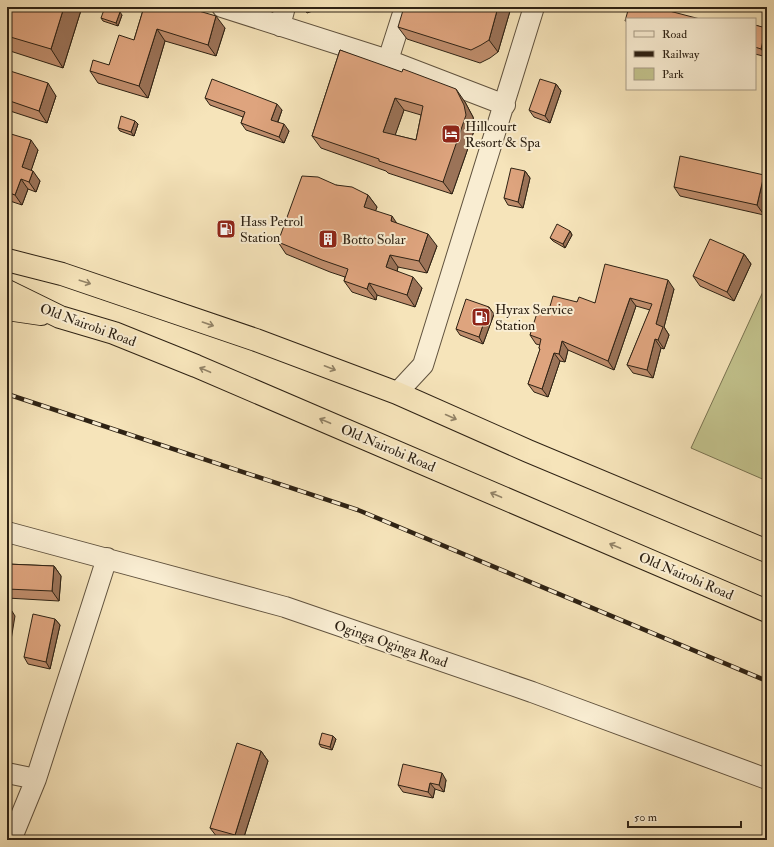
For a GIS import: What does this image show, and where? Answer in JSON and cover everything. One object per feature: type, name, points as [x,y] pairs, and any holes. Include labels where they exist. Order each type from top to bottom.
[{"type":"highway","points":[[7,245],[62,274]]},
{"type":"highway","points":[[7,260],[62,274],[256,340],[397,393],[528,451],[767,551]]},
{"type":"highway","name":"Old Nairobi Road","points":[[7,291],[60,317],[114,333],[196,366],[767,611]]},
{"type":"highway","points":[[7,309],[60,317]]},
{"type":"street","points":[[222,7],[388,60],[505,105]]},
{"type":"street","points":[[280,26],[286,7]]},
{"type":"street","points":[[388,60],[405,7]]},
{"type":"street","points":[[397,393],[422,365],[505,105],[534,7]]},
{"type":"street","name":"Oginga Oginga Road","points":[[7,532],[285,607],[539,695],[767,779]]},
{"type":"street","points":[[11,840],[36,779],[107,558]]},
{"type":"street","points":[[7,773],[36,779]]},
{"type":"green space","points":[[767,283],[767,481],[691,448]]},
{"type":"building","points":[[7,7],[64,7],[51,49],[7,36]]},
{"type":"building","points":[[105,7],[120,12],[116,23],[101,18]]},
{"type":"building","points":[[144,7],[185,7],[216,16],[208,45],[157,29],[139,86],[90,71],[93,60],[109,65],[119,35],[134,40]]},
{"type":"building","points":[[404,7],[498,7],[489,40],[471,50],[398,27]]},
{"type":"building","points":[[629,7],[654,7],[696,18],[626,18],[625,21]]},
{"type":"building","points":[[756,25],[766,28],[761,49],[756,47]]},
{"type":"building","points":[[340,50],[402,72],[403,69],[456,89],[464,105],[466,115],[443,182],[379,161],[379,159],[312,136]],"holes":[[[395,98],[423,106],[416,140],[383,132]]]},
{"type":"building","points":[[7,70],[48,83],[39,111],[7,100]]},
{"type":"building","points":[[212,79],[277,104],[271,120],[284,124],[279,137],[241,123],[245,112],[205,98]]},
{"type":"building","points":[[540,79],[556,84],[545,116],[529,110]]},
{"type":"building","points":[[121,116],[135,121],[131,132],[118,128]]},
{"type":"building","points":[[11,134],[31,140],[22,167],[33,171],[29,182],[21,179],[15,195],[7,192],[7,146]]},
{"type":"building","points":[[680,156],[764,175],[757,205],[674,187]]},
{"type":"building","points":[[511,168],[525,171],[518,202],[504,198]]},
{"type":"building","points":[[302,176],[318,177],[336,185],[352,187],[368,195],[364,207],[392,216],[391,221],[428,234],[419,261],[390,255],[386,267],[413,277],[407,295],[369,283],[367,289],[344,281],[348,269],[278,242]]},
{"type":"building","points":[[557,224],[570,231],[563,244],[550,238]]},
{"type":"building","points":[[710,239],[744,254],[727,292],[693,276]]},
{"type":"building","points":[[605,264],[668,280],[656,324],[663,327],[658,340],[655,339],[647,370],[627,365],[652,304],[630,298],[608,361],[562,341],[559,354],[554,353],[542,389],[528,384],[540,349],[541,339],[530,335],[538,310],[548,313],[553,296],[577,302],[579,297],[595,303]]},
{"type":"building","points":[[466,299],[489,307],[479,337],[456,329]]},
{"type":"building","points":[[7,564],[54,566],[52,591],[7,589]]},
{"type":"building","points":[[7,607],[10,608],[7,624]]},
{"type":"building","points":[[33,614],[55,619],[46,662],[24,657]]},
{"type":"building","points":[[322,733],[333,736],[330,747],[319,744]]},
{"type":"building","points":[[237,743],[261,751],[235,835],[210,828]]},
{"type":"building","points":[[403,764],[442,773],[439,785],[430,783],[428,792],[398,785]]},
{"type":"railway","points":[[7,394],[358,510],[767,681]]},
{"type":"place","name":"Hillcourt Resort & Spa","points":[[451,134]]},
{"type":"place","name":"Hass Petrol Station","points":[[226,229]]},
{"type":"place","name":"Botto Solar","points":[[328,239]]},
{"type":"place","name":"Hyrax Service Station","points":[[481,317]]}]
